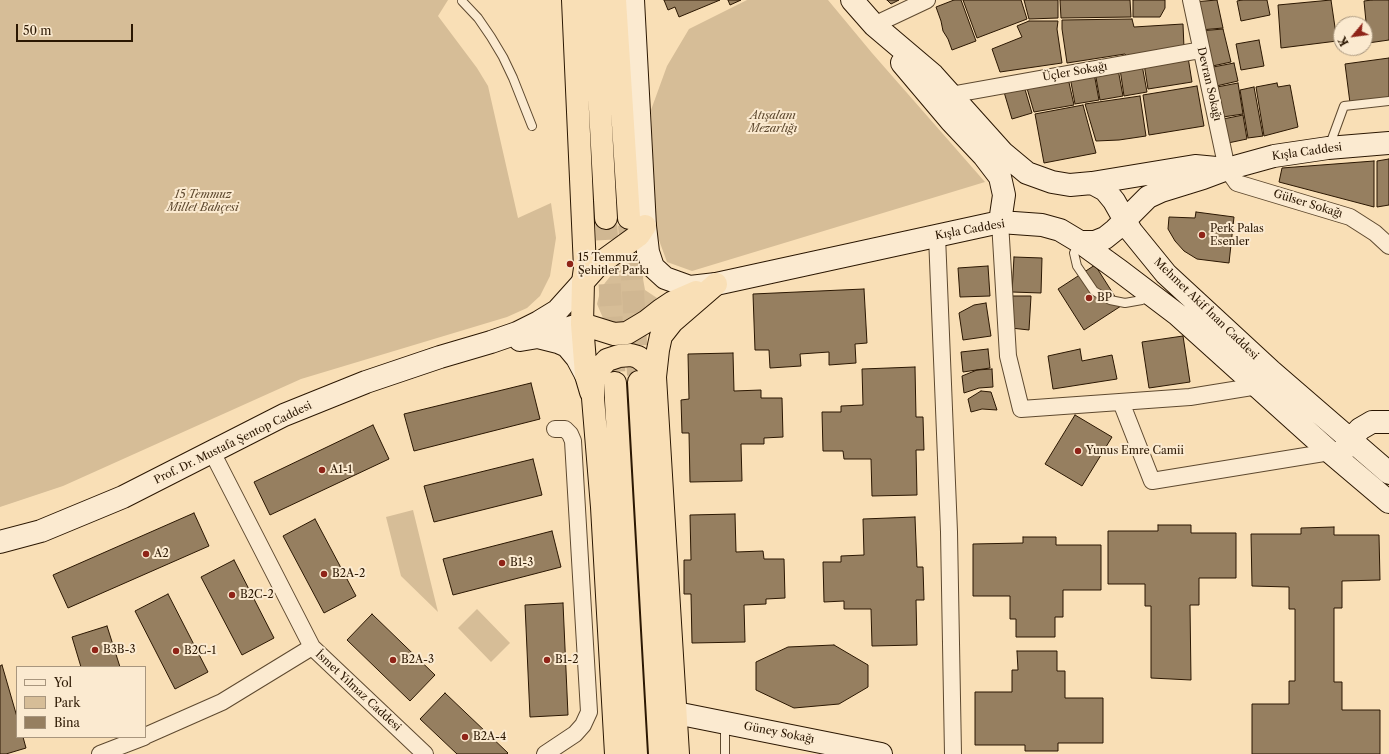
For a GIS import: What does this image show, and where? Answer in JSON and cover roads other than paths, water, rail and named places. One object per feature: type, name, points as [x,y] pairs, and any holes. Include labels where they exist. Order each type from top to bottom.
[{"type":"highway","points":[[573,0],[585,268],[583,282],[582,324],[586,375],[593,398]]},
{"type":"highway","points":[[594,0],[606,218]]},
{"type":"highway","points":[[583,282],[600,264],[638,235],[615,0]]},
{"type":"highway","points":[[582,324],[614,334],[627,333],[647,321],[673,302],[691,293],[716,284]]},
{"type":"highway","points":[[660,754],[647,379],[658,350],[661,336],[672,322],[716,284]]},
{"type":"highway","points":[[616,754],[602,507],[593,398],[593,381],[598,371],[607,360],[619,356],[631,355],[638,357],[645,362],[676,713],[678,754]]},
{"type":"highway","points":[[615,383],[636,754]]},
{"type":"main road","name":"Kışla Caddesi","points":[[633,0],[637,222],[653,267],[665,278],[690,287],[716,284],[1000,222],[1042,224],[1060,230],[1080,242],[1095,242],[1105,238],[1148,197],[1161,191],[1204,178],[1226,169],[1274,156],[1328,148],[1389,143]]},
{"type":"main road","points":[[852,0],[874,25],[899,59],[951,121],[984,156],[1000,177],[1004,195],[1000,222]]},
{"type":"main road","points":[[874,25],[932,75],[1003,153],[1027,173],[1052,182],[1070,185],[1092,183]]},
{"type":"main road","name":"Kışla Caddesi","points":[[1092,183],[1195,166],[1226,169]]},
{"type":"main road","name":"Mehmet Akif İnan Caddesi","points":[[1092,183],[1105,190],[1114,201],[1124,220],[1145,250],[1166,274],[1271,371],[1389,474]]},
{"type":"main road","name":"Mehmet Akif İnan Caddesi","points":[[1080,242],[1178,315],[1335,456],[1389,502]]},
{"type":"main road","points":[[491,342],[539,322],[556,311],[583,282]]},
{"type":"main road","points":[[491,342],[514,341],[582,324]]},
{"type":"main road","points":[[538,336],[567,346],[578,358],[586,375]]},
{"type":"main road","name":"Prof. Dr. Mustafa Şentop Caddesi","points":[[0,542],[41,531],[123,497],[284,415],[366,382],[440,357],[491,342]]},
{"type":"main road","points":[[1335,456],[1360,429],[1372,422],[1389,422]]},
{"type":"main road","name":"Güney Sokağı","points":[[676,713],[725,722],[836,750],[881,754]]},
{"type":"street","points":[[874,25],[927,0]]},
{"type":"street","name":"Devran Sokağı","points":[[1191,0],[1226,169]]},
{"type":"street","name":"Üçler Sokağı","points":[[950,95],[1201,50]]},
{"type":"street","name":"Gülser Sokağı","points":[[1226,169],[1237,183],[1350,217],[1375,233],[1389,246]]},
{"type":"street","points":[[1000,222],[1008,356],[1021,409],[1190,397],[1258,386]]},
{"type":"street","points":[[937,236],[949,532],[953,754]]},
{"type":"street","points":[[1121,402],[1152,481],[1335,456]]},
{"type":"street","points":[[545,754],[575,734],[583,725],[589,712],[573,441],[570,434],[565,429],[555,429]]},
{"type":"street","name":"İsmet Yılmaz Caddesi","points":[[212,452],[312,647],[425,754]]},
{"type":"street","points":[[146,736],[222,702],[312,647]]},
{"type":"street","points":[[100,754],[141,738]]},
{"type":"lane","points":[[462,1],[482,24],[503,56],[532,126]]},
{"type":"lane","points":[[1328,148],[1344,106],[1389,101]]},
{"type":"lane","points":[[1080,242],[1074,253],[1077,266],[1094,291],[1110,300],[1125,303],[1142,300],[1152,295]]},
{"type":"lane","points":[[725,722],[725,754]]},
{"type":"tunnel","points":[[606,218],[615,383]]},
{"type":"tunnel","points":[[629,225],[638,375]]},
{"type":"place","name":"Perk Palas Esenler","points":[[1202,235]]},
{"type":"place","name":"15 Temmuz Şehitler Parkı","points":[[570,264]]},
{"type":"place","name":"BP","points":[[1089,298]]},
{"type":"place","name":"Yunus Emre Camii","points":[[1078,451]]},
{"type":"place","name":"A1-1","points":[[322,470]]},
{"type":"place","name":"A2","points":[[146,554]]},
{"type":"place","name":"B1-3","points":[[502,563]]},
{"type":"place","name":"B2A-2","points":[[324,574]]},
{"type":"place","name":"B2C-2","points":[[232,595]]},
{"type":"place","name":"B3B-3","points":[[95,650]]},
{"type":"place","name":"B2C-1","points":[[176,651]]},
{"type":"place","name":"B2A-3","points":[[393,660]]},
{"type":"place","name":"B1-2","points":[[547,660]]},
{"type":"place","name":"B2A-4","points":[[465,737]]},
{"type":"park label","name":"Atışalanı Mezarlığı","points":[[773,122]]},
{"type":"park label","name":"15 Temmuz Millet Bahçesi","points":[[203,201]]}]
